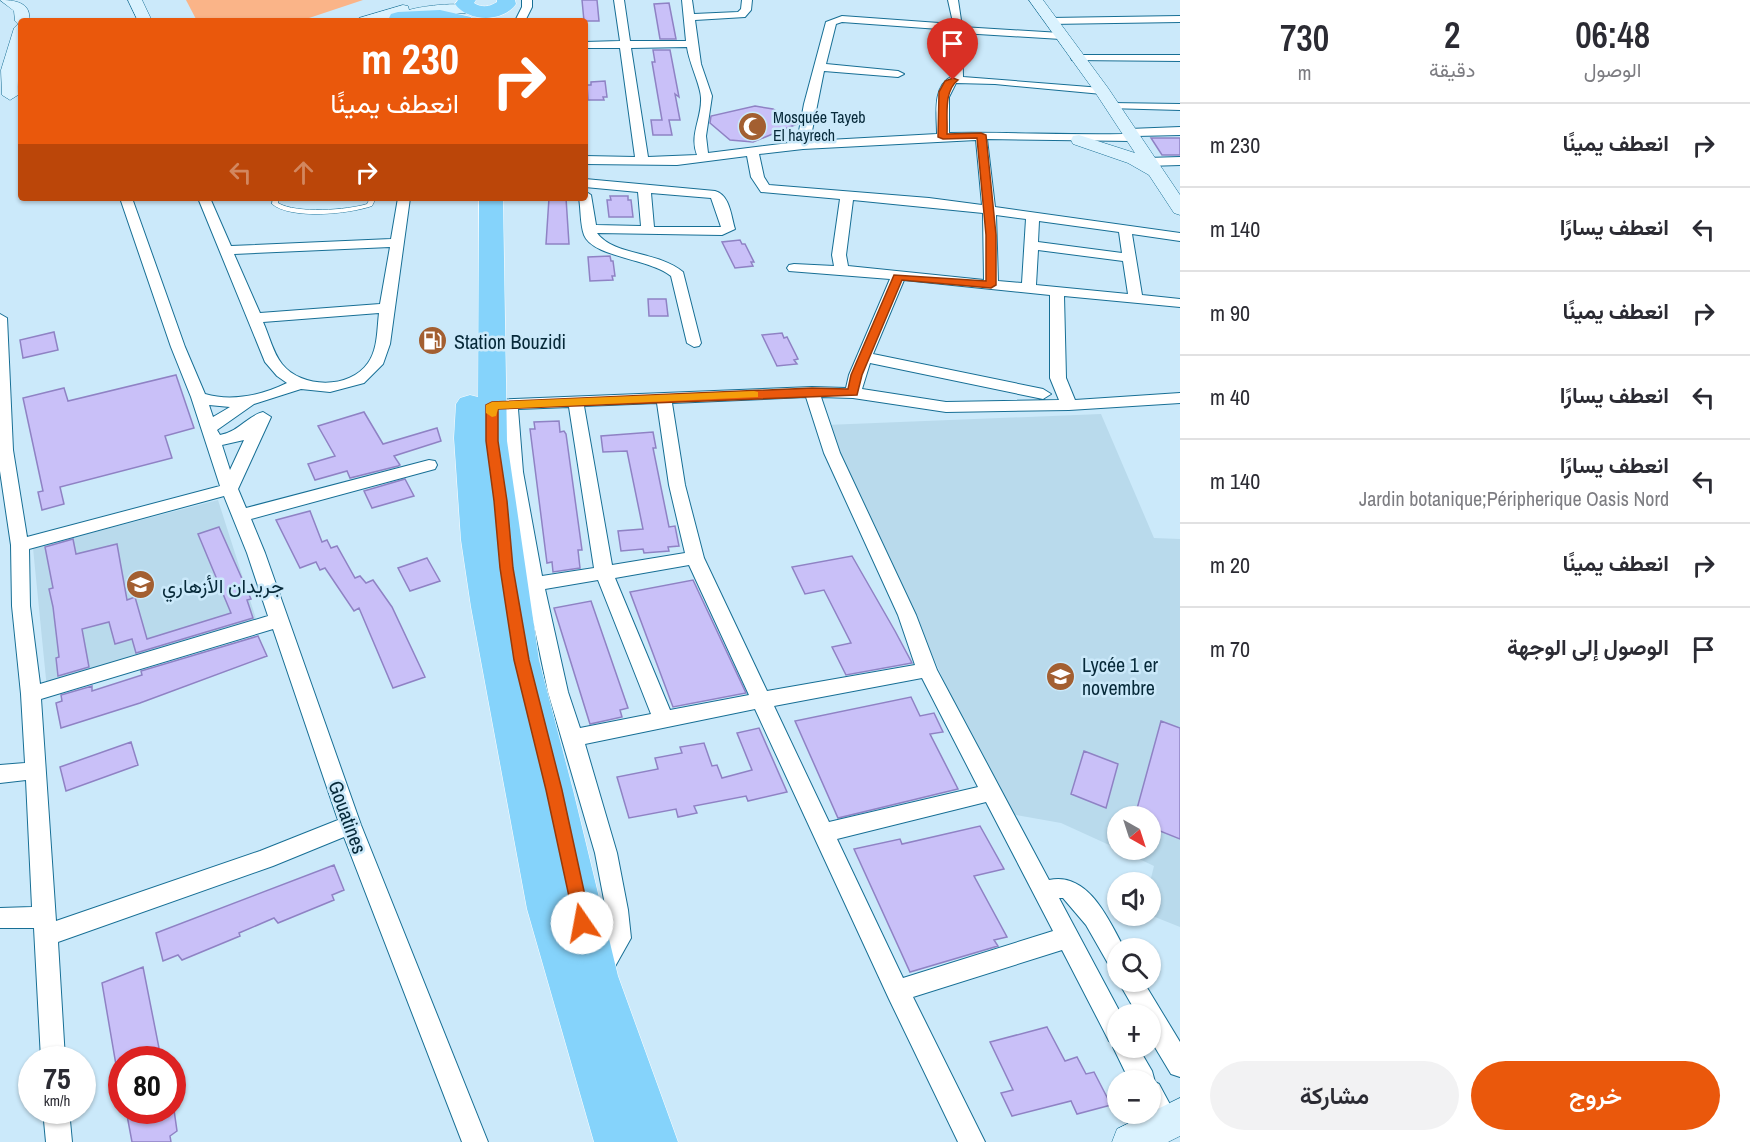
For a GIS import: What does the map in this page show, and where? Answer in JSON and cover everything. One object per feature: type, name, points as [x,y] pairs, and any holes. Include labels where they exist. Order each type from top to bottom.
[{"type":"highway","points":[[403,13],[440,16],[503,9]]},
{"type":"highway","points":[[474,201],[469,438],[477,540],[488,607],[548,909],[618,1142]]},
{"type":"highway","points":[[491,201],[501,405],[492,441],[501,501],[507,568],[521,660],[554,790],[596,976],[654,1142]]},
{"type":"street","points":[[6,0],[20,9],[22,18]]},
{"type":"street","points":[[135,0],[144,18]]},
{"type":"street","points":[[379,18],[403,13],[441,0]]},
{"type":"street","points":[[522,18],[527,7],[527,0]]},
{"type":"street","points":[[619,0],[642,161]]},
{"type":"street","points":[[687,0],[691,44],[707,97],[701,123],[699,148],[704,158]]},
{"type":"street","points":[[690,17],[741,15],[746,10],[747,0]]},
{"type":"street","points":[[953,0],[958,30],[957,80]]},
{"type":"street","points":[[1036,0],[1102,91],[1180,209]]},
{"type":"street","points":[[803,145],[831,22],[843,19],[939,26]]},
{"type":"street","points":[[1050,21],[1180,19]]},
{"type":"street","points":[[958,30],[1061,36]]},
{"type":"street","points":[[588,45],[691,44]]},
{"type":"street","points":[[9,96],[18,45]]},
{"type":"street","points":[[1077,58],[1175,58],[1180,73]]},
{"type":"street","points":[[820,68],[898,74]]},
{"type":"street","points":[[943,137],[944,92],[948,83],[957,80],[995,81],[1102,91]]},
{"type":"street","points":[[1077,138],[1115,112],[1180,107]]},
{"type":"street","points":[[588,161],[704,158],[856,140],[981,135],[1132,138],[1180,131]]},
{"type":"street","points":[[981,135],[991,235],[991,285]]},
{"type":"street","points":[[1077,138],[1134,159],[1162,180]]},
{"type":"street","points":[[753,152],[758,178],[765,189],[929,202],[1180,237]]},
{"type":"street","points":[[1147,162],[1180,161]]},
{"type":"street","points":[[588,183],[715,195],[720,200],[728,229],[717,232],[590,229]]},
{"type":"street","points":[[644,188],[648,231]]},
{"type":"street","points":[[842,270],[839,255],[847,196]]},
{"type":"street","name":"Gouatines","points":[[127,201],[230,489],[256,553],[350,825],[475,1142]]},
{"type":"street","points":[[205,201],[279,372],[289,380],[293,387]]},
{"type":"street","points":[[199,397],[213,403],[230,404],[293,387],[332,387],[348,384],[365,375],[375,364],[381,348],[404,201]]},
{"type":"street","points":[[586,201],[590,229],[595,240],[604,246],[658,262],[674,270],[678,275],[694,343]]},
{"type":"street","points":[[1029,288],[1033,216]]},
{"type":"street","points":[[1125,229],[1136,299]]},
{"type":"street","points":[[225,250],[398,243]]},
{"type":"street","points":[[1031,245],[1130,258]]},
{"type":"street","points":[[794,268],[842,270],[1180,303]]},
{"type":"street","points":[[853,393],[856,375],[898,277]]},
{"type":"street","points":[[1057,291],[1058,378],[1069,405]]},
{"type":"street","points":[[254,318],[387,308]]},
{"type":"street","points":[[0,318],[2,450],[20,544],[21,606],[31,694],[52,1046]]},
{"type":"street","points":[[864,357],[1069,405],[1180,398]]},
{"type":"street","points":[[596,976],[619,938],[617,910],[606,853],[558,692],[522,524],[501,405],[576,404],[812,392],[853,393],[946,407],[1040,400],[1058,378]]},
{"type":"street","points":[[258,397],[213,423],[210,434],[218,441],[238,437],[263,417],[293,387]]},
{"type":"street","points":[[812,392],[832,453],[907,615],[927,670],[1066,939],[1107,1013]]},
{"type":"street","points":[[664,399],[677,485],[695,558],[897,991],[972,1142]]},
{"type":"street","points":[[576,404],[604,573],[642,671],[664,720]]},
{"type":"street","points":[[20,544],[230,489],[263,417]]},
{"type":"street","points":[[240,516],[429,465]]},
{"type":"street","points":[[536,584],[695,558]]},
{"type":"street","points":[[31,694],[279,620]]},
{"type":"street","points":[[573,738],[761,700],[927,670]]},
{"type":"street","points":[[0,774],[34,771]]},
{"type":"street","points":[[823,833],[992,792]]},
{"type":"street","points":[[0,918],[46,926],[265,859],[350,825]]},
{"type":"street","points":[[1042,892],[1063,888],[1074,894],[1088,909],[1107,941]]},
{"type":"street","points":[[897,991],[1066,939]]},
{"type":"street","points":[[1161,1033],[1180,1065]]},
{"type":"street","points":[[1130,1142],[1166,1111]]},
{"type":"street","points":[[57,1124],[59,1142]]},
{"type":"lane","points":[[276,201],[277,207],[290,211],[361,208],[370,205],[372,201]]},
{"type":"shaded area","points":[[186,0],[363,0],[309,18],[195,18]]},
{"type":"shaded area","name":"Lycée 1 er novembre","points":[[1101,414],[1154,538],[1180,539],[1180,927],[1161,919],[1161,872],[1152,872],[1154,866],[1141,860],[1161,860],[1161,806],[1107,806],[1107,844],[1061,823],[1005,813],[826,425]]},
{"type":"shaded area","name":"جريدان الأزهاري","points":[[218,500],[257,622],[47,689],[33,548]]},
{"type":"building","points":[[582,0],[597,0],[599,21],[588,21],[588,18],[584,18]]},
{"type":"building","points":[[669,3],[676,39],[660,39],[654,4]]},
{"type":"building","points":[[653,50],[670,50],[679,97],[675,94],[680,120],[669,120],[672,135],[653,135],[651,120],[662,120],[652,62],[655,62]]},
{"type":"building","points":[[605,81],[607,97],[603,97],[604,100],[588,100],[588,85],[591,85],[591,82]]},
{"type":"building","name":"Mosquée Tayeb El hayrech","points":[[755,106],[773,109],[797,124],[753,142],[730,140],[710,123],[711,116]]},
{"type":"building","points":[[1151,138],[1180,138],[1180,155],[1162,155]]},
{"type":"building","points":[[610,196],[628,196],[628,200],[631,200],[633,217],[609,217],[607,200],[611,200]]},
{"type":"building","points":[[549,201],[566,201],[569,244],[546,244]]},
{"type":"building","points":[[740,240],[742,244],[745,244],[754,262],[751,262],[753,266],[735,268],[722,242]]},
{"type":"building","points":[[610,256],[615,276],[612,276],[613,280],[590,281],[588,257]]},
{"type":"building","points":[[648,299],[666,299],[668,316],[649,316]]},
{"type":"building","points":[[54,332],[58,350],[23,358],[20,340]]},
{"type":"building","points":[[782,333],[784,338],[787,337],[798,359],[794,360],[797,364],[777,366],[762,335]]},
{"type":"building","points":[[176,375],[194,428],[165,436],[172,458],[60,487],[64,504],[42,510],[38,492],[43,491],[23,398],[64,388],[68,401]]},
{"type":"building","points":[[364,412],[383,444],[437,428],[441,441],[394,456],[400,465],[398,466],[350,478],[347,471],[315,480],[308,464],[335,456],[318,426]]},
{"type":"building","points":[[559,421],[560,432],[564,431],[566,434],[582,550],[578,550],[580,568],[553,572],[552,562],[547,563],[530,429],[535,429],[534,422]]},
{"type":"building","points":[[653,432],[656,448],[653,448],[669,527],[675,526],[679,546],[668,547],[669,551],[644,553],[643,549],[621,551],[618,531],[643,529],[627,451],[603,452],[601,436]]},
{"type":"building","points":[[405,479],[414,496],[372,508],[364,491]]},
{"type":"building","points":[[310,511],[322,542],[327,540],[331,548],[337,546],[355,578],[360,576],[366,583],[373,580],[392,607],[425,677],[393,688],[359,608],[354,611],[325,568],[320,570],[316,562],[300,568],[276,520]]},
{"type":"building","points":[[219,527],[251,599],[247,600],[253,618],[136,653],[132,639],[115,644],[109,622],[82,629],[89,667],[58,676],[56,658],[59,657],[49,589],[53,588],[45,547],[73,539],[76,554],[117,544],[127,600],[135,597],[147,639],[231,613],[198,534]]},
{"type":"building","points":[[852,556],[912,663],[846,675],[832,647],[851,643],[824,590],[805,594],[792,567]]},
{"type":"building","points":[[427,558],[440,581],[410,591],[398,568]]},
{"type":"building","points":[[693,580],[746,693],[673,707],[630,592]]},
{"type":"building","points":[[591,601],[628,708],[620,710],[622,717],[590,724],[554,608]]},
{"type":"building","points":[[258,636],[267,656],[140,703],[61,728],[56,703],[62,701],[61,695],[92,686],[92,691],[142,675],[141,671]]},
{"type":"building","points":[[911,697],[920,716],[934,713],[943,732],[930,734],[958,789],[838,818],[795,721]]},
{"type":"building","points":[[1161,721],[1180,728],[1180,839],[1161,831],[1161,806],[1138,806]]},
{"type":"building","points":[[759,728],[787,792],[748,801],[746,796],[694,806],[697,813],[678,817],[676,809],[629,818],[617,777],[658,769],[655,758],[682,753],[680,747],[704,743],[712,766],[717,765],[722,778],[752,770],[737,733]]},
{"type":"building","points":[[131,742],[138,765],[66,791],[60,767]]},
{"type":"building","points":[[1084,751],[1118,764],[1106,808],[1071,794]]},
{"type":"building","points":[[980,826],[1004,869],[974,876],[1007,937],[994,940],[998,946],[910,972],[854,849],[900,839],[902,844]]},
{"type":"building","points":[[334,865],[344,890],[332,895],[334,900],[278,923],[274,918],[239,933],[240,936],[182,960],[178,955],[163,961],[156,933]]},
{"type":"building","points":[[143,967],[159,1046],[113,1046],[102,983]]},
{"type":"building","points":[[1047,1027],[1065,1061],[1077,1057],[1086,1074],[1094,1072],[1107,1097],[1107,1106],[1077,1114],[1071,1101],[1012,1116],[1001,1093],[1013,1090],[990,1042]]},
{"type":"building","points":[[129,1124],[176,1124],[177,1131],[170,1136],[171,1142],[132,1142]]},
{"type":"slow traffic","points":[[492,413],[492,405],[576,404],[754,394]]},
{"type":"place","name":"Mosquée Tayeb El hayrech","points":[[752,126]]},
{"type":"place","name":"Station Bouzidi","points":[[433,341]]},
{"type":"place","name":"جريدان الأزهاري","points":[[141,585]]},
{"type":"place","name":"Lycée 1 er novembre","points":[[1061,676]]},
{"type":"route","points":[[582,923],[554,790],[521,660],[507,568],[501,501],[492,441],[492,405],[576,404],[812,392],[853,393],[856,375],[898,277],[991,285],[991,235],[981,135],[943,137],[945,86],[953,80]]}]
